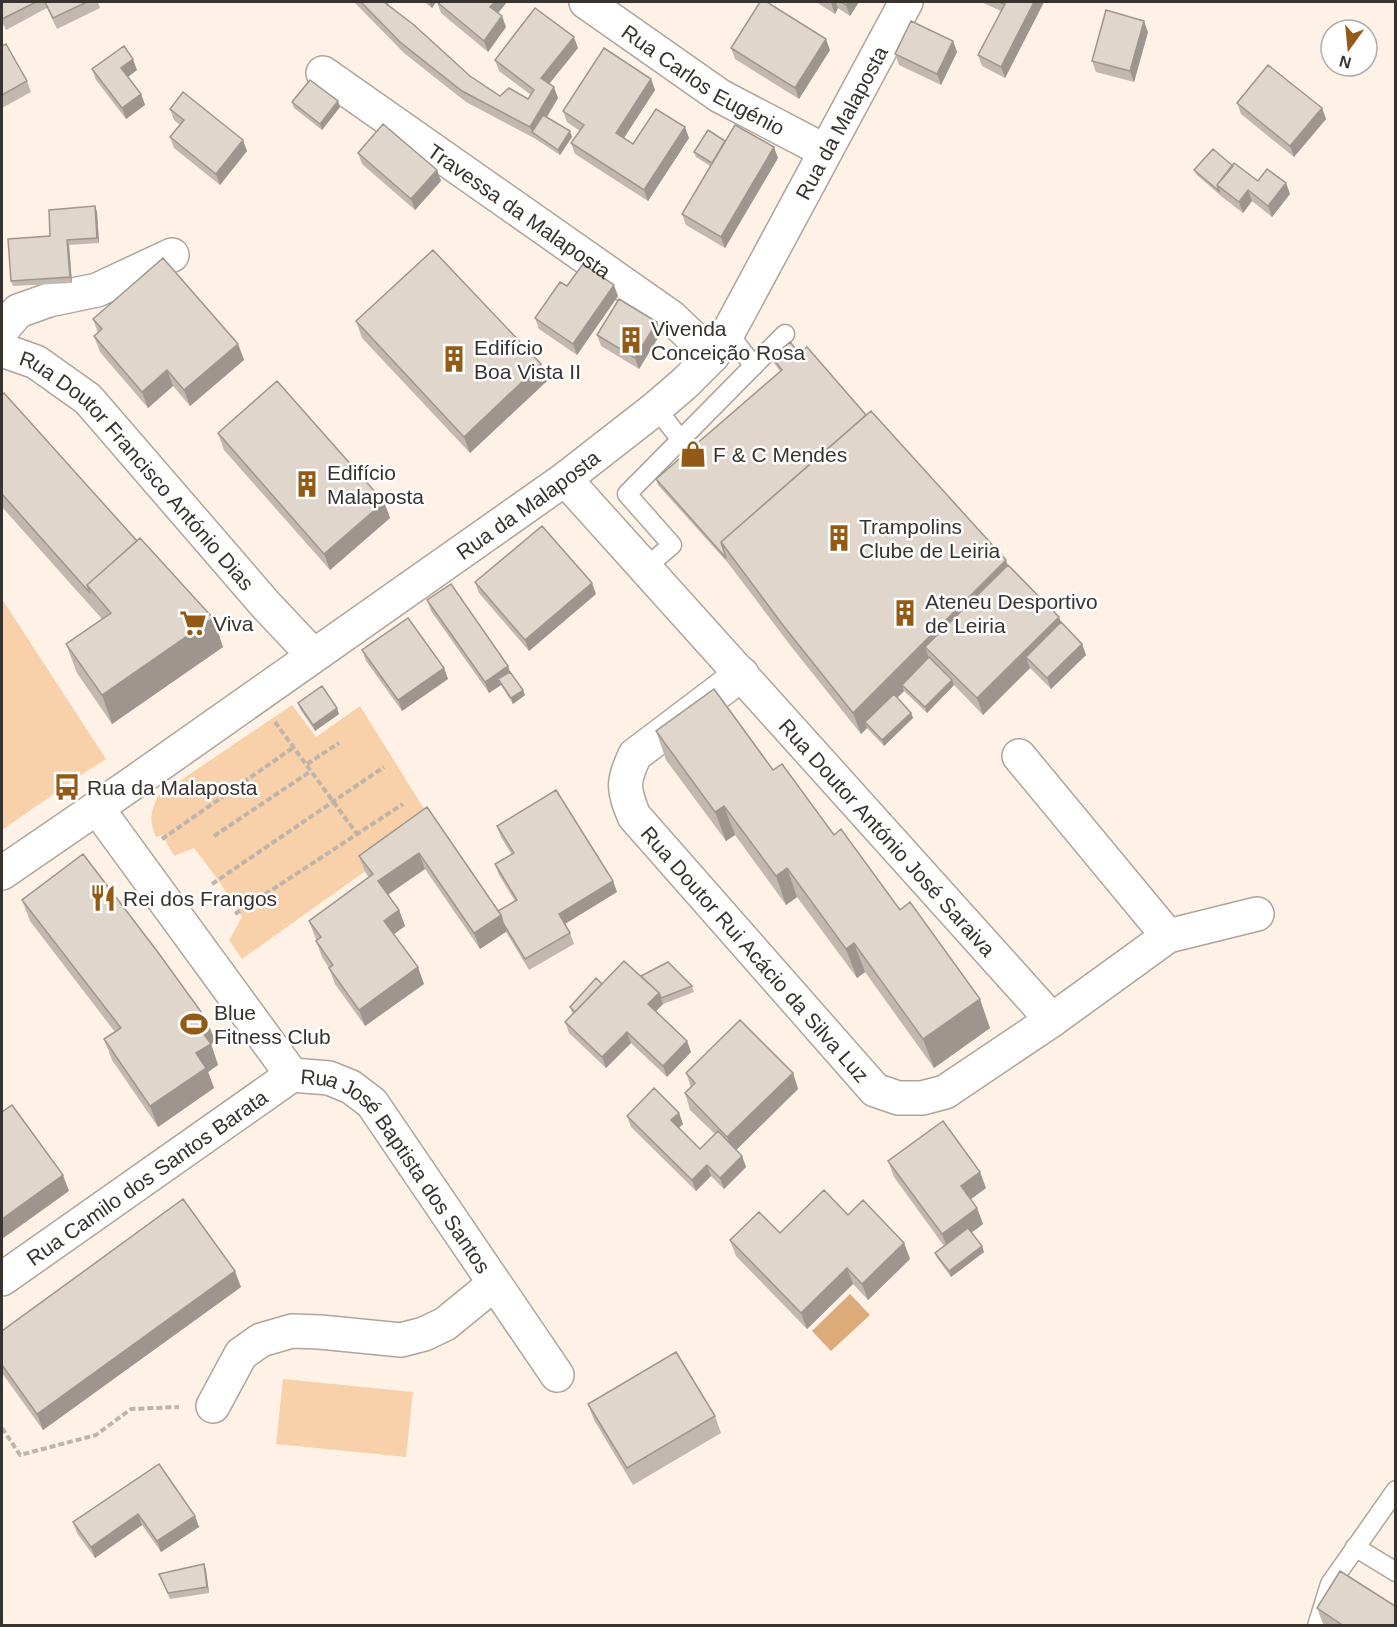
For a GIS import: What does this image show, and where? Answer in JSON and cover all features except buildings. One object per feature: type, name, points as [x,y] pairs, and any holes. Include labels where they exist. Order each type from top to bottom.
[{"type":"street","name":"Rua Carlos Eugénio","points":[[586,2],[720,96],[825,151]]},
{"type":"street","name":"Rua da Malaposta","points":[[2,873],[565,480],[685,383],[720,345],[906,2]]},
{"type":"street","name":"Travessa da Malaposta","points":[[323,73],[671,317],[720,345]]},
{"type":"street","points":[[2,330],[18,311],[49,300],[97,290],[172,255]]},
{"type":"street","name":"Rua Doutor Francisco António Dias","points":[[2,350],[36,362],[88,399],[265,604],[313,655]]},
{"type":"street","name":"Rua Doutor António José Saraiva","points":[[565,480],[1052,1020]]},
{"type":"street","name":"Rua Doutor Rui Acácio da Silva Luz","points":[[742,674],[635,755],[625,775],[626,797],[634,816],[875,1090],[898,1098],[922,1098],[945,1092],[1052,1020]]},
{"type":"street","points":[[1019,756],[1168,936]]},
{"type":"street","name":"Rua José Baptista dos Santos","points":[[97,808],[292,1075],[329,1078],[351,1087],[372,1103],[557,1375]]},
{"type":"street","points":[[1052,1020],[1168,936],[1257,914]]},
{"type":"street","name":"Rua Camilo dos Santos Barata","points":[[2,1279],[292,1075]]},
{"type":"street","name":"Rua José Baptista dos Santos","points":[[213,1406],[241,1354],[261,1340],[292,1331],[401,1340],[424,1334],[445,1324],[494,1284]]},
{"type":"lane","points":[[645,568],[672,545],[627,494],[785,334]]},
{"type":"lane","points":[[720,345],[754,366]]},
{"type":"lane","points":[[656,408],[681,440]]},
{"type":"lane","points":[[1317,1626],[1330,1584],[1395,1490]]},
{"type":"lane","points":[[1355,1547],[1395,1572]]},
{"type":"path","points":[[274,720],[357,834]]},
{"type":"path","points":[[307,764],[339,743]]},
{"type":"path","points":[[155,843],[294,747]]},
{"type":"path","points":[[212,884],[384,767]]},
{"type":"path","points":[[214,836],[311,771]]},
{"type":"path","points":[[235,914],[403,804]]},
{"type":"path","points":[[2,1428],[20,1455],[96,1435],[131,1409],[213,1406]]},
{"type":"shaded area","points":[[2,599],[106,759],[2,830]]},
{"type":"shaded area","points":[[292,705],[316,737],[360,706],[433,823],[242,959],[229,940],[242,917],[194,848],[174,856],[162,835],[156,837],[152,826],[152,811],[159,795]]},
{"type":"shaded area","points":[[850,1294],[870,1315],[831,1351],[812,1331]]},
{"type":"shaded area","points":[[283,1379],[413,1392],[406,1457],[276,1444]]},
{"type":"place","name":"Vivenda Conceição Rosa","points":[[631,340]]},
{"type":"place","name":"Edifício Boa Vista II","points":[[454,359]]},
{"type":"place","name":"F & C Mendes","points":[[693,454]]},
{"type":"place","name":"Edifício Malaposta","points":[[307,484]]},
{"type":"place","name":"Trampolins Clube de Leiria","points":[[839,538]]},
{"type":"place","name":"Ateneu Desportivo de Leiria","points":[[905,613]]},
{"type":"place","name":"Viva","points":[[193,623]]},
{"type":"place","name":"Rua da Malaposta","points":[[67,787]]},
{"type":"place","name":"Rei dos Frangos","points":[[103,898]]},
{"type":"place","name":"Blue Fitness Club","points":[[194,1024]]}]
